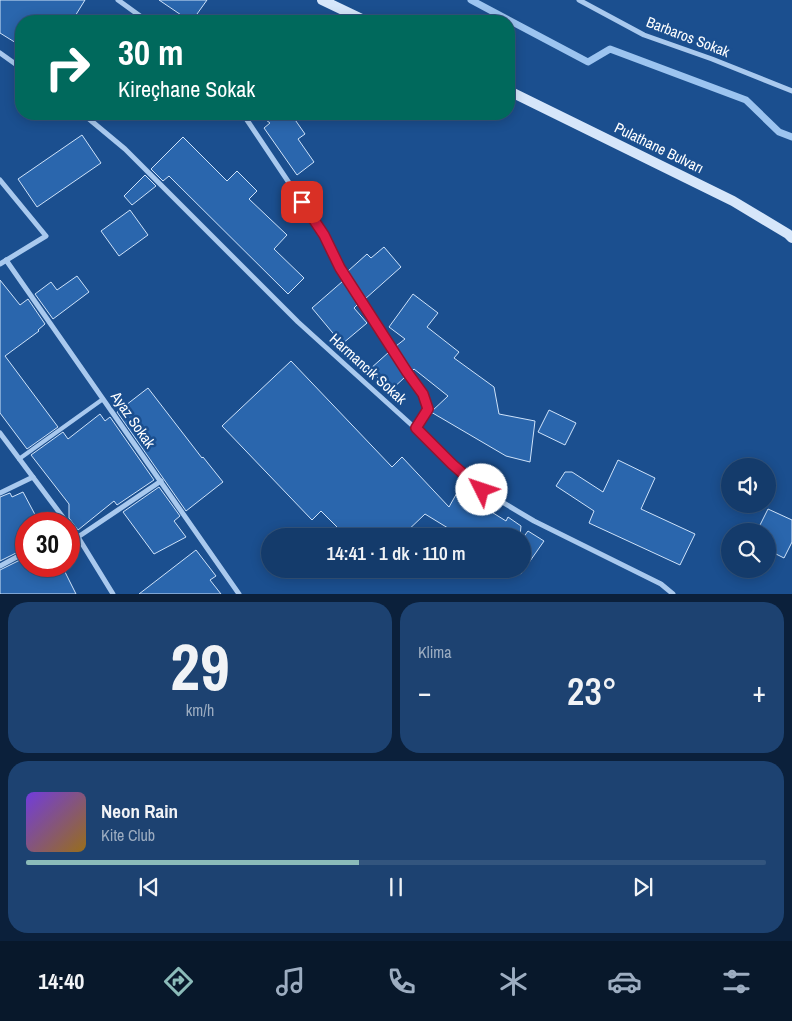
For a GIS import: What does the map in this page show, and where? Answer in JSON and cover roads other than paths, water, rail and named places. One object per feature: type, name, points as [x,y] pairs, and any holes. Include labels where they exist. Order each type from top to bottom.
[{"type":"street","points":[[118,0],[139,15]]},
{"type":"street","points":[[322,0],[353,15]]},
{"type":"street","name":"Barbaros Sokak","points":[[578,0],[644,35],[712,59],[792,91]]},
{"type":"street","points":[[0,53],[15,64]]},
{"type":"street","name":"Pulathane Bulvarı","points":[[515,94],[733,201],[792,238]]},
{"type":"street","name":"Harmancık Sokak","points":[[90,120],[125,150],[298,322],[482,490],[534,521],[661,584],[673,594]]},
{"type":"street","points":[[247,120],[324,235],[340,268],[423,394],[428,409],[416,428]]},
{"type":"street","points":[[0,180],[46,236],[0,264]]},
{"type":"street","name":"Ayaz Sokak","points":[[6,260],[239,594]]},
{"type":"street","points":[[0,433],[59,512]]},
{"type":"street","points":[[0,493],[33,477]]},
{"type":"street","points":[[80,536],[161,481]]},
{"type":"street","points":[[80,540],[113,594]]},
{"type":"street","points":[[0,566],[15,558]]},
{"type":"lane","points":[[19,459],[103,399]]},
{"type":"waterway","points":[[471,0],[499,15]]},
{"type":"waterway","points":[[515,23],[588,62],[610,49],[746,100],[779,132],[792,137]]}]
